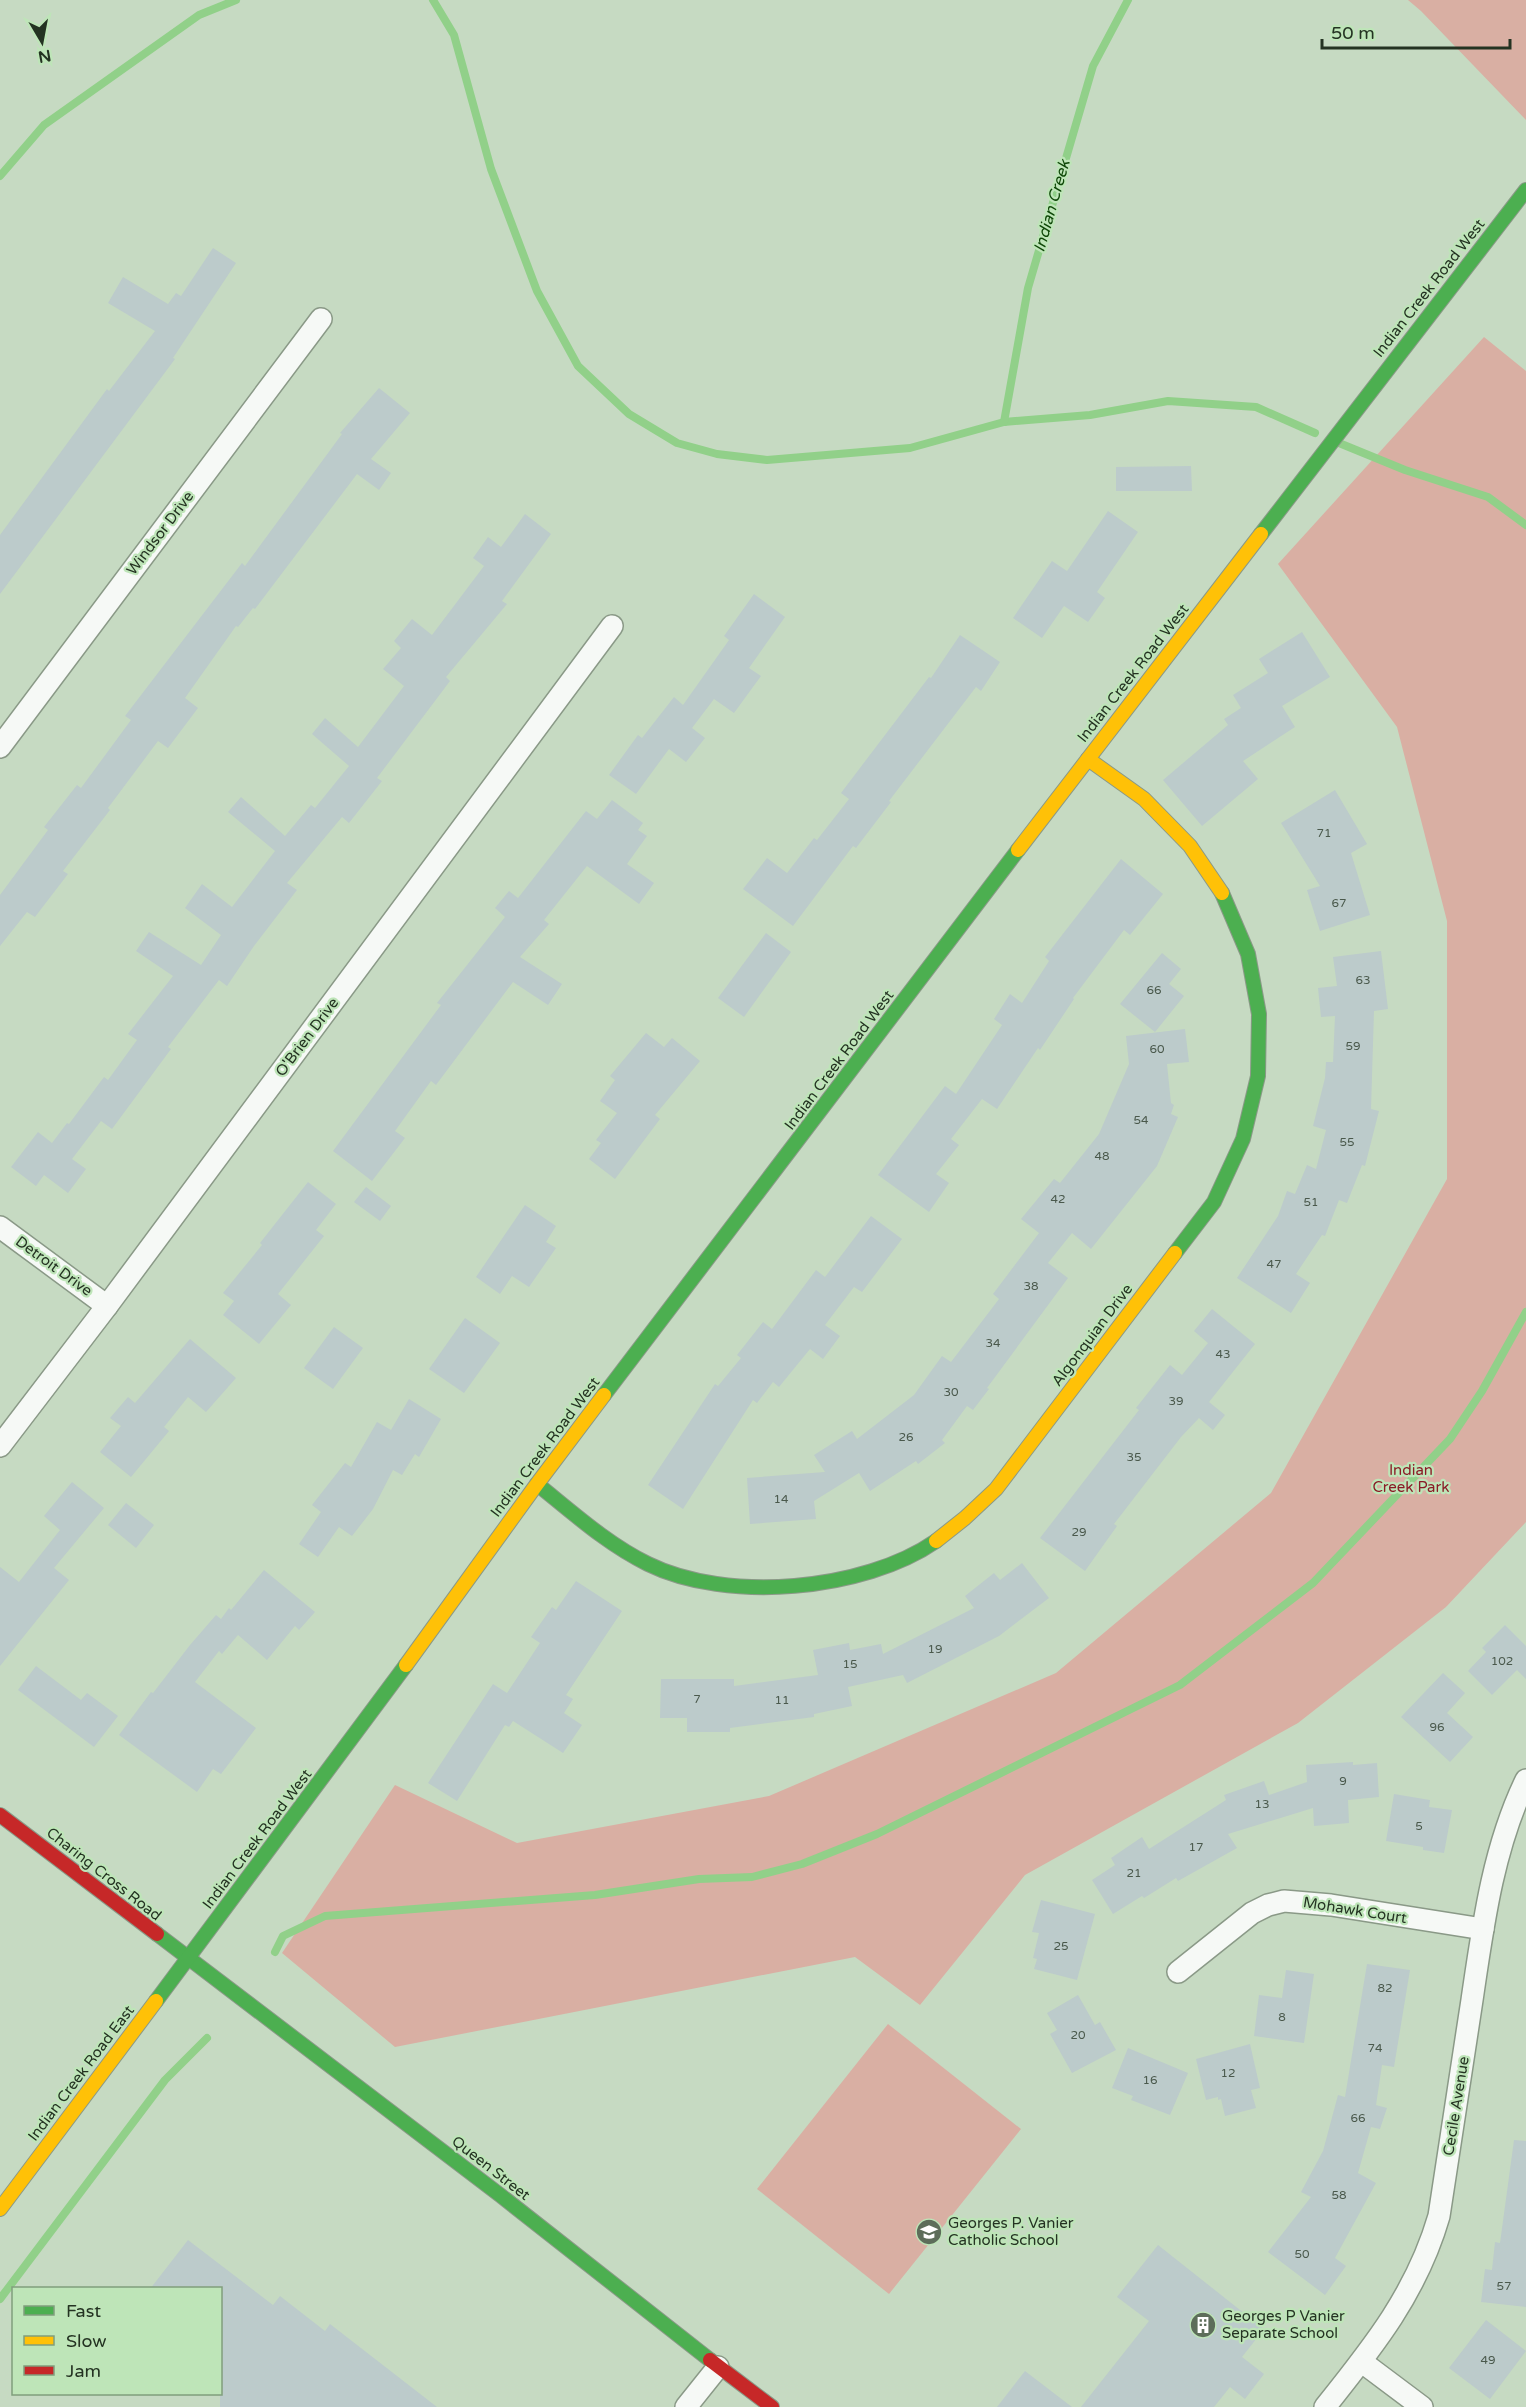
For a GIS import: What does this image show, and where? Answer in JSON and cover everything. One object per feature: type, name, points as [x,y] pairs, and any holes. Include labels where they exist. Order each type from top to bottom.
[{"type":"street","name":"Indian Creek Road West","points":[[188,1958],[344,1751],[537,1484],[1088,759],[1526,190]]},
{"type":"street","name":"Windsor Drive","points":[[0,747],[321,320]]},
{"type":"street","name":"O'Brien Drive","points":[[0,1446],[107,1306],[612,626]]},
{"type":"street","name":"Algonquian Drive","points":[[537,1484],[630,1554],[672,1574],[695,1579],[769,1589],[792,1587],[829,1581],[904,1560],[934,1542],[968,1516],[996,1489],[1200,1221],[1231,1173],[1244,1139],[1258,1080],[1261,1054],[1258,1009],[1247,949],[1230,906],[1217,881],[1188,842],[1161,813],[1116,776],[1088,759]]},
{"type":"street","name":"Detroit Drive","points":[[0,1227],[107,1306]]},
{"type":"street","name":"Cecile Avenue","points":[[1325,2407],[1362,2362],[1394,2317],[1420,2272],[1439,2217],[1483,1929],[1499,1850],[1513,1808],[1526,1780]]},
{"type":"street","name":"Charing Cross Road","points":[[0,1815],[188,1958]]},
{"type":"street","name":"Mohawk Court","points":[[1178,1972],[1252,1913],[1268,1905],[1284,1901],[1331,1905],[1483,1929]]},
{"type":"street","name":"Indian Creek Road East","points":[[0,2209],[188,1958]]},
{"type":"street","name":"Queen Street","points":[[188,1958],[500,2195],[772,2407]]},
{"type":"street","points":[[1362,2362],[1422,2407]]},
{"type":"street","points":[[686,2407],[718,2367]]},
{"type":"green space","points":[[1408,0],[1526,0],[1526,120],[1421,11]]},
{"type":"green space","name":"Indian Creek Park","points":[[1484,337],[1526,371],[1526,1522],[1446,1607],[1298,1723],[1025,1875],[920,2005],[855,1957],[395,2047],[282,1953],[395,1785],[517,1843],[769,1796],[1056,1673],[1271,1493],[1447,1179],[1447,921],[1397,727],[1278,564]]},
{"type":"green space","points":[[888,2024],[1021,2129],[889,2294],[757,2189]]},
{"type":"building","points":[[213,248],[236,263],[173,358],[175,359],[0,594],[0,535],[107,389],[109,391],[155,331],[108,303],[123,277],[168,304],[176,293],[181,296]]},
{"type":"building","points":[[379,388],[410,413],[371,459],[391,473],[379,490],[357,474],[255,609],[253,608],[238,627],[236,626],[185,698],[198,708],[168,748],[158,741],[108,808],[110,810],[63,871],[68,874],[35,917],[27,912],[0,946],[0,895],[48,830],[44,827],[77,785],[81,788],[131,720],[125,716],[242,563],[245,566],[342,434],[340,433]]},
{"type":"building","points":[[1191,466],[1192,491],[1116,491],[1116,467]]},
{"type":"building","points":[[1108,511],[1138,532],[1097,592],[1105,598],[1088,622],[1064,606],[1042,638],[1013,618],[1052,561],[1067,571]]},
{"type":"building","points":[[525,514],[551,534],[502,601],[507,604],[446,677],[450,681],[377,778],[382,781],[349,823],[342,817],[287,883],[297,890],[227,986],[219,980],[168,1047],[171,1049],[112,1129],[101,1121],[72,1159],[86,1169],[68,1193],[44,1175],[36,1186],[11,1167],[38,1132],[52,1143],[104,1077],[108,1080],[137,1040],[128,1034],[173,976],[136,951],[149,932],[201,965],[221,935],[185,908],[202,884],[232,907],[275,851],[228,812],[241,797],[285,836],[311,805],[315,808],[349,766],[312,734],[325,718],[358,747],[404,686],[383,669],[401,648],[394,641],[412,619],[432,635],[484,566],[473,558],[488,537],[501,547]]},
{"type":"building","points":[[754,594],[785,617],[749,668],[761,676],[734,713],[714,699],[692,728],[705,738],[686,762],[669,749],[636,794],[609,775],[638,735],[642,738],[674,697],[683,705],[729,640],[724,636]]},
{"type":"building","points":[[1302,632],[1330,677],[1282,706],[1295,727],[1243,761],[1258,779],[1202,826],[1163,780],[1228,725],[1224,719],[1241,708],[1233,695],[1268,673],[1259,659]]},
{"type":"building","points":[[960,635],[1000,662],[981,691],[976,687],[856,848],[853,846],[793,926],[743,889],[767,858],[787,873],[814,838],[817,840],[849,799],[841,793],[929,677],[931,678]]},
{"type":"building","points":[[1335,790],[1367,844],[1351,853],[1370,915],[1320,931],[1307,890],[1320,886],[1281,823]]},
{"type":"building","points":[[612,800],[643,823],[638,830],[647,836],[627,864],[654,883],[639,904],[587,866],[544,920],[549,924],[520,957],[562,984],[548,1005],[513,982],[436,1085],[431,1081],[395,1131],[405,1138],[372,1181],[333,1151],[441,1005],[437,1003],[505,917],[495,908],[509,891],[518,898],[586,811],[597,819]]},
{"type":"building","points":[[1121,859],[1163,894],[1130,935],[1124,930],[1073,998],[1040,1050],[1038,1048],[997,1109],[982,1099],[951,1139],[959,1145],[936,1174],[949,1183],[929,1212],[878,1175],[945,1086],[956,1094],[1002,1025],[994,1019],[1010,994],[1022,1003],[1049,961],[1045,957]]},
{"type":"building","points":[[766,933],[791,952],[744,1017],[718,998]]},
{"type":"building","points":[[1381,951],[1388,1009],[1374,1011],[1371,1109],[1379,1111],[1365,1166],[1362,1165],[1347,1203],[1339,1200],[1325,1236],[1322,1235],[1296,1274],[1310,1283],[1291,1313],[1237,1278],[1278,1216],[1287,1191],[1295,1194],[1307,1165],[1316,1169],[1326,1130],[1313,1126],[1325,1078],[1326,1062],[1333,1062],[1335,1016],[1321,1017],[1318,988],[1337,986],[1333,957]]},
{"type":"building","points":[[1162,953],[1181,969],[1169,984],[1184,996],[1155,1032],[1120,1004]]},
{"type":"building","points":[[1185,1029],[1189,1062],[1167,1064],[1171,1103],[1174,1105],[1171,1114],[1178,1117],[1157,1166],[1091,1249],[1072,1233],[1048,1263],[1068,1278],[973,1410],[967,1406],[942,1440],[945,1443],[918,1464],[916,1461],[870,1491],[859,1473],[814,1501],[816,1519],[750,1524],[747,1478],[825,1472],[814,1455],[852,1431],[857,1439],[914,1395],[942,1356],[951,1362],[999,1299],[993,1294],[1039,1233],[1021,1219],[1054,1179],[1060,1183],[1099,1134],[1129,1064],[1126,1036]]},
{"type":"building","points":[[646,1033],[664,1047],[672,1038],[700,1061],[655,1115],[660,1119],[615,1179],[589,1159],[601,1143],[596,1140],[617,1113],[600,1101],[615,1080],[610,1076]]},
{"type":"building","points":[[308,1182],[336,1204],[316,1230],[324,1236],[278,1294],[291,1305],[259,1344],[223,1315],[234,1301],[223,1293]]},
{"type":"building","points":[[366,1187],[391,1206],[380,1221],[354,1202]]},
{"type":"building","points":[[525,1205],[556,1226],[546,1242],[556,1248],[529,1287],[512,1276],[500,1294],[476,1277]]},
{"type":"building","points":[[871,1216],[902,1239],[862,1292],[854,1287],[825,1325],[840,1336],[823,1359],[810,1349],[779,1387],[773,1382],[757,1403],[753,1400],[683,1509],[648,1485],[715,1384],[718,1386],[741,1358],[737,1355],[763,1322],[772,1329],[816,1270],[825,1277]]},
{"type":"building","points":[[1212,1309],[1255,1344],[1209,1402],[1225,1415],[1213,1430],[1199,1418],[1181,1437],[1114,1524],[1117,1526],[1085,1571],[1040,1538],[1139,1410],[1136,1408],[1170,1365],[1182,1375],[1208,1343],[1194,1331]]},
{"type":"building","points":[[465,1318],[500,1343],[464,1393],[429,1369]]},
{"type":"building","points":[[334,1327],[363,1348],[333,1389],[304,1368]]},
{"type":"building","points":[[190,1339],[236,1378],[206,1412],[188,1397],[164,1427],[169,1431],[131,1477],[100,1452],[121,1426],[110,1418],[128,1397],[135,1403]]},
{"type":"building","points":[[409,1399],[441,1419],[419,1457],[415,1454],[402,1475],[393,1470],[373,1509],[352,1536],[339,1527],[318,1557],[299,1544],[321,1512],[312,1505],[345,1463],[351,1467],[377,1422],[391,1430]]},
{"type":"building","points":[[72,1482],[104,1508],[54,1568],[69,1580],[0,1666],[0,1567],[19,1582],[60,1530],[44,1516]]},
{"type":"building","points":[[126,1503],[154,1525],[136,1548],[108,1525]]},
{"type":"building","points":[[1022,1563],[1049,1598],[999,1636],[907,1683],[903,1675],[848,1687],[852,1706],[814,1714],[814,1717],[730,1728],[730,1732],[687,1732],[687,1718],[660,1718],[661,1679],[734,1679],[734,1686],[818,1675],[813,1650],[849,1643],[850,1650],[881,1644],[883,1654],[974,1608],[965,1596],[994,1573],[1000,1580]]},
{"type":"building","points":[[264,1570],[315,1612],[299,1630],[295,1626],[267,1660],[238,1635],[222,1654],[219,1651],[195,1682],[256,1728],[221,1774],[213,1769],[197,1792],[119,1735],[151,1692],[153,1693],[216,1615],[221,1619],[229,1608],[231,1610]]},
{"type":"building","points":[[576,1581],[622,1611],[566,1695],[573,1699],[564,1713],[582,1725],[563,1753],[513,1721],[509,1727],[505,1725],[457,1801],[428,1783],[493,1684],[507,1693],[540,1643],[531,1637],[552,1607],[556,1610]]},
{"type":"building","points":[[1505,1625],[1526,1646],[1526,1679],[1517,1670],[1492,1695],[1468,1671],[1486,1652],[1482,1648]]},
{"type":"building","points":[[36,1666],[81,1700],[87,1693],[118,1716],[94,1747],[18,1690]]},
{"type":"building","points":[[1443,1673],[1465,1693],[1447,1713],[1473,1737],[1450,1762],[1401,1717]]},
{"type":"building","points":[[1353,1762],[1353,1765],[1377,1763],[1379,1797],[1348,1800],[1349,1823],[1314,1826],[1313,1808],[1228,1834],[1237,1848],[1178,1881],[1176,1878],[1144,1898],[1142,1896],[1113,1914],[1092,1880],[1115,1865],[1111,1858],[1142,1837],[1149,1849],[1226,1800],[1224,1795],[1264,1781],[1269,1795],[1307,1782],[1306,1765]]},
{"type":"building","points":[[1394,1794],[1430,1800],[1429,1807],[1452,1810],[1444,1853],[1386,1841]]},
{"type":"building","points":[[1041,1900],[1095,1914],[1077,1980],[1034,1969],[1037,1959],[1033,1958],[1039,1933],[1032,1932]]},
{"type":"building","points":[[1367,1964],[1410,1970],[1394,2067],[1382,2065],[1376,2105],[1387,2108],[1380,2129],[1371,2127],[1358,2173],[1376,2183],[1335,2258],[1346,2266],[1325,2295],[1268,2252],[1311,2197],[1301,2192],[1323,2151],[1338,2095],[1345,2097]]},
{"type":"building","points":[[1286,1970],[1314,1974],[1304,2043],[1254,2036],[1259,1995],[1282,1998]]},
{"type":"building","points":[[1078,1995],[1095,2025],[1100,2022],[1116,2050],[1072,2073],[1050,2034],[1057,2030],[1047,2013]]},
{"type":"building","points":[[1250,2044],[1260,2088],[1251,2090],[1256,2108],[1225,2116],[1221,2099],[1218,2100],[1218,2097],[1206,2100],[1196,2059]]},
{"type":"building","points":[[1128,2048],[1188,2073],[1170,2115],[1131,2100],[1133,2096],[1112,2088]]},
{"type":"building","points":[[1514,2140],[1526,2141],[1526,2307],[1481,2302],[1485,2269],[1492,2270],[1495,2242],[1500,2243]]},
{"type":"building","points":[[188,2240],[273,2305],[280,2296],[325,2331],[330,2324],[437,2407],[220,2407],[222,2287],[152,2287]]},
{"type":"building","name":"Georges P Vanier Separate School","points":[[1158,2245],[1264,2329],[1242,2357],[1264,2374],[1245,2399],[1230,2387],[1214,2407],[1081,2407],[1149,2321],[1117,2297]]},
{"type":"building","points":[[1486,2320],[1526,2351],[1490,2399],[1449,2368]]},
{"type":"building","points":[[1025,2371],[1072,2407],[997,2407]]},
{"type":"waterway","points":[[0,176],[44,125],[199,15],[236,0]]},
{"type":"waterway","points":[[433,0],[454,35],[491,169],[537,291],[578,366],[629,414],[677,443],[717,454],[767,460],[910,448],[1004,422],[1090,415],[1168,401],[1256,407],[1315,433]]},
{"type":"waterway","name":"Indian Creek","points":[[1004,422],[1028,288],[1093,66],[1128,0]]},
{"type":"waterway","points":[[1339,443],[1405,470],[1488,497],[1526,525]]},
{"type":"waterway","points":[[275,1952],[283,1936],[325,1916],[595,1895],[699,1879],[752,1877],[802,1864],[877,1834],[1180,1685],[1313,1583],[1450,1439],[1482,1391],[1526,1312]]},
{"type":"waterway","points":[[0,2299],[165,2080],[207,2038]]},
{"type":"traffic: fast","points":[[1261,534],[1526,190]]},
{"type":"traffic: fast","points":[[604,1395],[1018,850]]},
{"type":"traffic: fast","points":[[1175,1253],[1214,1202],[1243,1139],[1258,1076],[1259,1014],[1248,954],[1222,893]]},
{"type":"traffic: fast","points":[[537,1484],[590,1527],[633,1556],[680,1576],[716,1584],[755,1587],[795,1586],[834,1581],[872,1571],[906,1558],[936,1541]]},
{"type":"traffic: fast","points":[[156,2001],[406,1665]]},
{"type":"traffic: fast","points":[[157,1934],[500,2195],[710,2360]]},
{"type":"traffic: slow","points":[[1018,850],[1261,534]]},
{"type":"traffic: slow","points":[[1088,759],[1144,799],[1190,846],[1222,893]]},
{"type":"traffic: slow","points":[[936,1541],[996,1489],[1175,1253]]},
{"type":"traffic: slow","points":[[406,1665],[604,1395]]},
{"type":"traffic: slow","points":[[0,2209],[156,2001]]},
{"type":"traffic: jam","points":[[0,1815],[157,1934]]},
{"type":"traffic: jam","points":[[710,2360],[772,2407]]},
{"type":"place","name":"Georges P. Vanier Catholic School","points":[[929,2232]]},
{"type":"place","name":"Georges P Vanier Separate School","points":[[1203,2325]]}]
